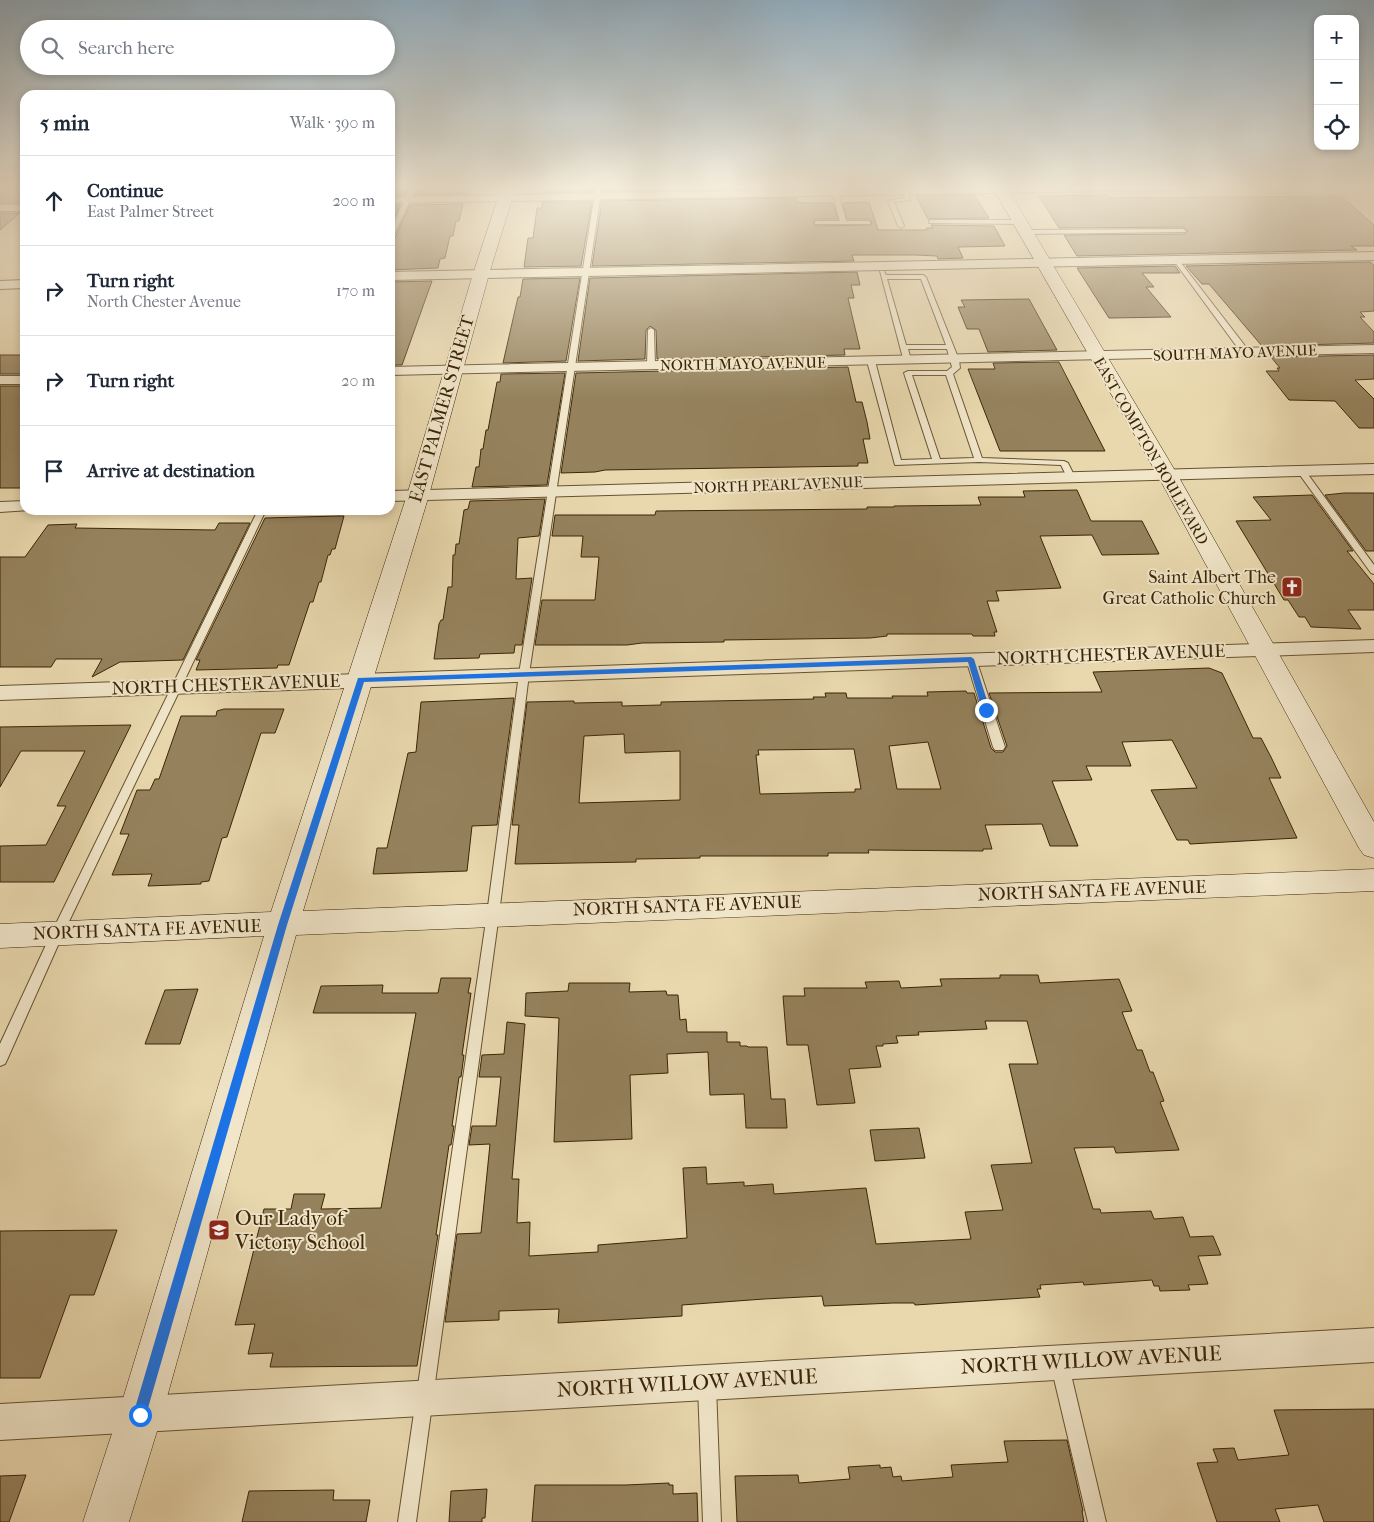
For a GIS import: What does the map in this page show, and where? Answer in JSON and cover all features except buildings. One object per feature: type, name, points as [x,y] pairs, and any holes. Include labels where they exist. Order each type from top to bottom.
[{"type":"main road","name":"EAST PALMER STREET","points":[[106,1522],[140,1415],[283,925],[418,495],[486,257]]},
{"type":"main road","name":"EAST COMPTON BOULEVARD","points":[[1041,257],[1166,474],[1262,650],[1374,848]]},
{"type":"main road","name":"NORTH SANTA FE AVENUE","points":[[0,936],[283,925],[494,914],[1374,880]]},
{"type":"street","points":[[395,276],[585,272],[881,272],[922,271],[1044,262],[1323,257]]},
{"type":"street","points":[[0,285],[20,284]]},
{"type":"street","name":"SOUTH MAYO AVENUE","points":[[1097,357],[1374,349]]},
{"type":"street","name":"NORTH MAYO AVENUE","points":[[395,371],[871,361],[905,354],[951,360],[1097,357]]},
{"type":"street","points":[[0,380],[20,380]]},
{"type":"street","name":"NORTH PEARL AVENUE","points":[[395,496],[1374,469]]},
{"type":"street","points":[[0,507],[20,506]]},
{"type":"street","name":"NORTH CHESTER AVENUE","points":[[0,693],[1374,646]]},
{"type":"street","name":"NORTH WILLOW AVENUE","points":[[0,1422],[1374,1345]]},
{"type":"lane","points":[[407,1522],[494,914],[524,674],[587,257]]},
{"type":"lane","points":[[1176,260],[1246,353]]},
{"type":"lane","points":[[922,271],[951,360],[979,460]]},
{"type":"lane","points":[[881,272],[905,354]]},
{"type":"lane","points":[[651,330],[651,366]]},
{"type":"lane","points":[[937,462],[908,373],[951,360]]},
{"type":"lane","points":[[871,361],[898,463],[979,460],[1064,463],[1071,477]]},
{"type":"lane","points":[[995,462],[1002,479]]},
{"type":"lane","points":[[1301,471],[1374,571]]},
{"type":"lane","points":[[0,1060],[57,934],[260,515]]},
{"type":"lane","points":[[971,659],[999,746]]},
{"type":"lane","points":[[1059,1362],[1097,1522]]},
{"type":"lane","points":[[707,1382],[712,1522]]},
{"type":"place","name":"Saint Albert The Great Catholic Church","points":[[1292,587]]},
{"type":"place","name":"Our Lady of Victory School","points":[[219,1230]]},
{"type":"route","points":[[140,1415],[283,925],[361,680],[971,659],[986,710]]}]
